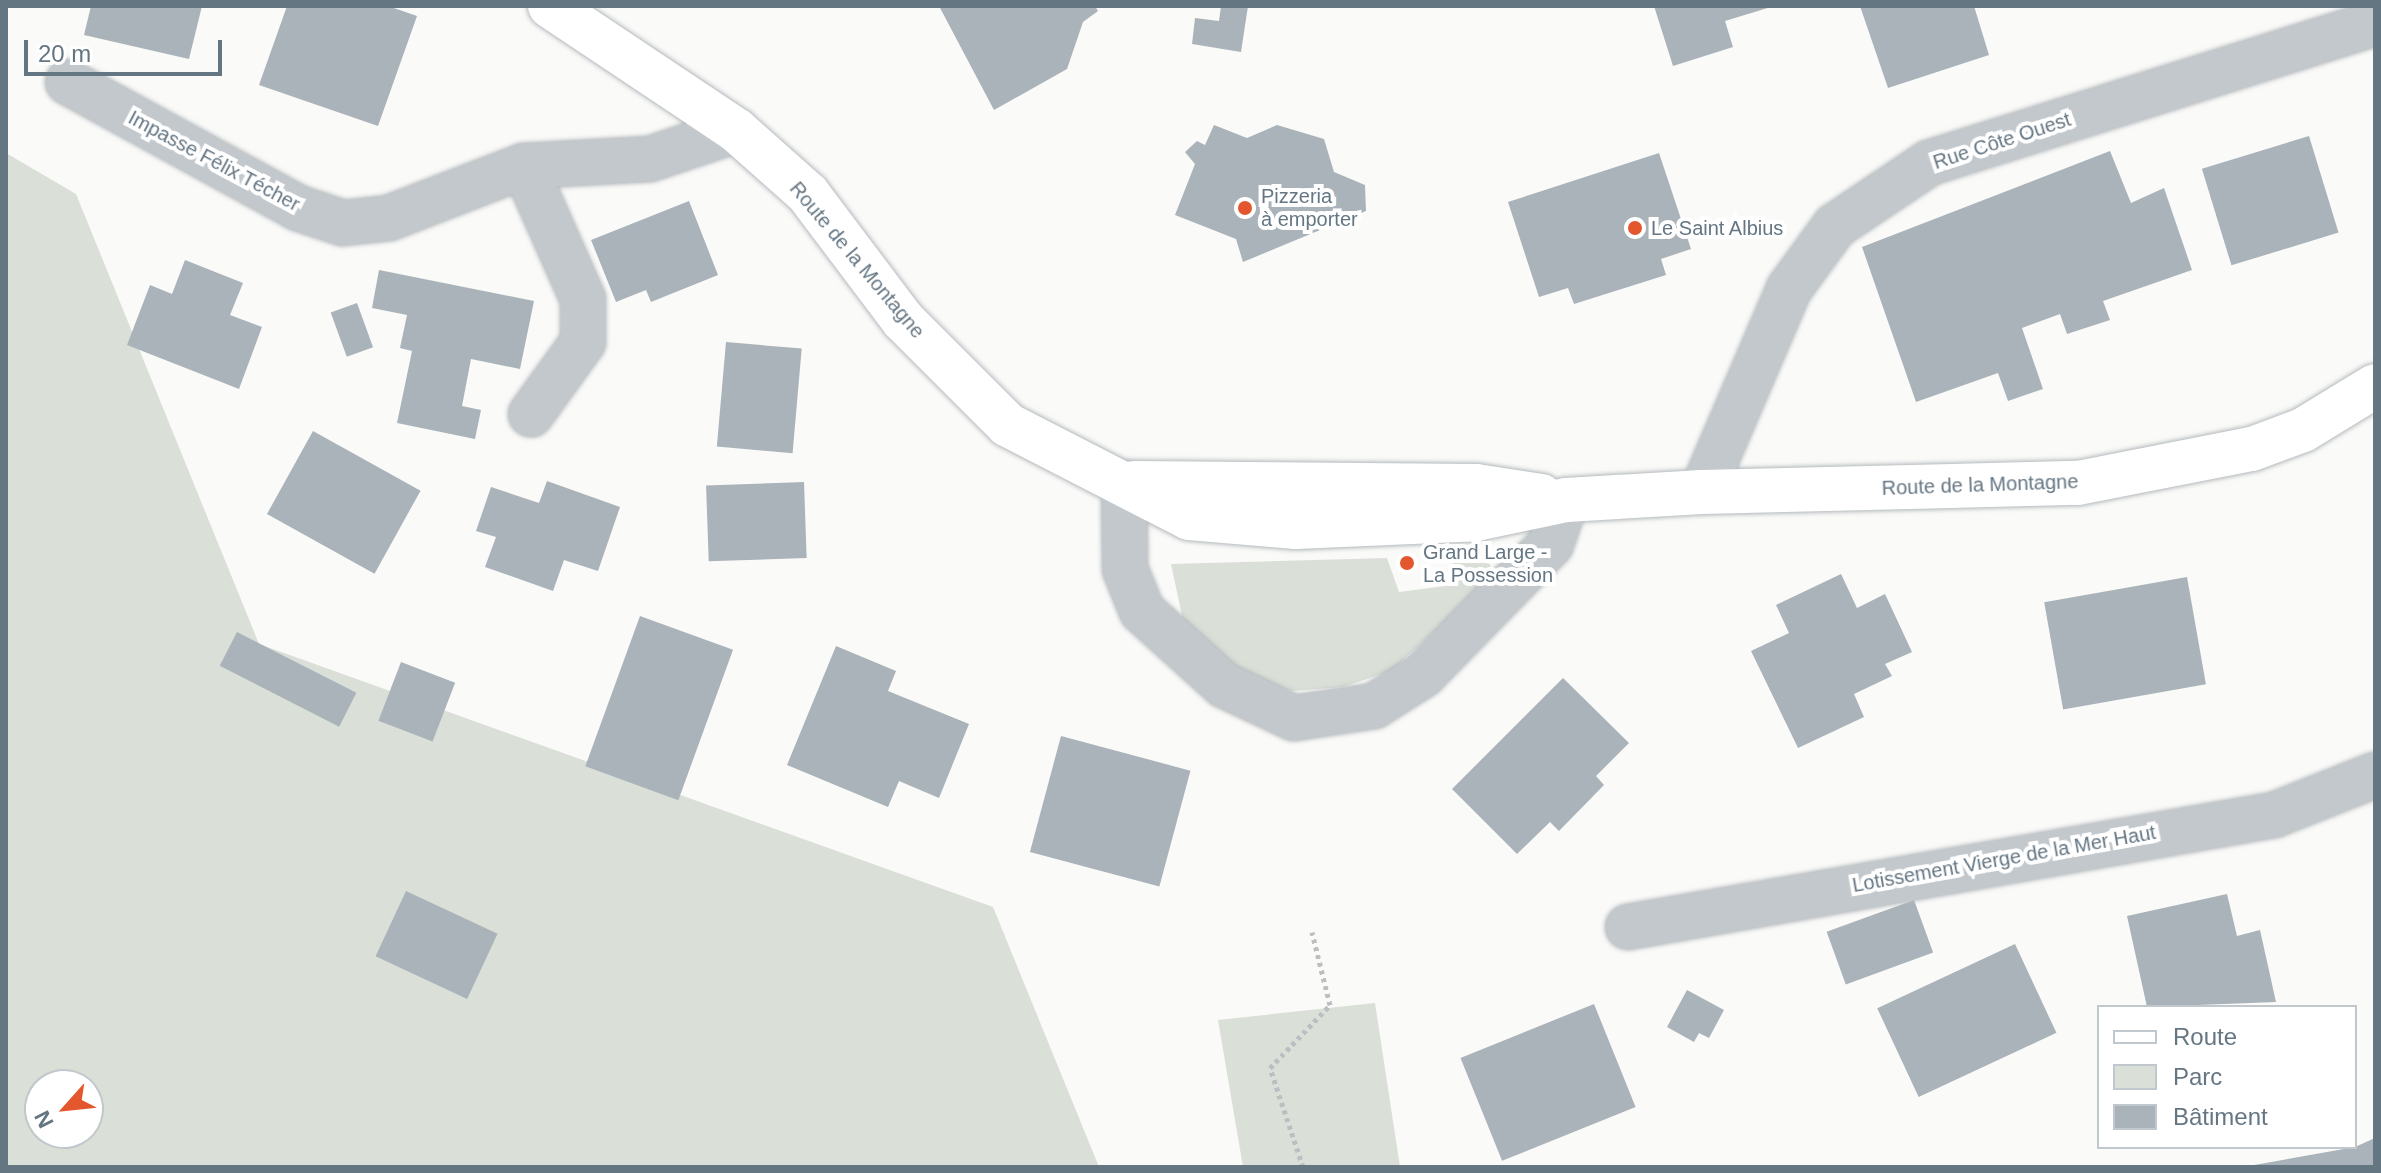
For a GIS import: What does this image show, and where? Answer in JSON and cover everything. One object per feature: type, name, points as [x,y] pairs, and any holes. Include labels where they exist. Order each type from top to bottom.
[{"type":"main road","name":"Route de la Montagne","points":[[550,6],[736,130],[808,194],[903,320],[1008,425],[1124,482],[1476,486],[1566,500],[1702,492],[2078,483],[2252,449],[2303,430],[2375,386]]},
{"type":"street","name":"Rue Côte Ouest","points":[[1702,492],[1789,289],[1835,226],[1929,163],[2375,23]]},
{"type":"street","name":"Impasse Félix Técher","points":[[68,82],[298,208],[343,223],[389,218],[524,166],[650,159],[736,130]]},
{"type":"street","points":[[524,166],[583,299],[583,342],[531,414]]},
{"type":"street","points":[[1124,482],[1125,569],[1142,611],[1224,685],[1294,718],[1374,706],[1423,675],[1551,544],[1566,500]]},
{"type":"street","name":"Lotissement Vierge de la Mer Haut","points":[[1628,927],[2274,815],[2375,775]]},
{"type":"path","points":[[1303,1167],[1270,1068],[1330,1005],[1312,932]]},
{"type":"green space","points":[[6,153],[76,194],[259,644],[993,907],[1099,1167],[6,1167]]},
{"type":"green space","points":[[1453,556],[1490,564],[1492,579],[1391,671],[1343,687],[1292,691],[1248,677],[1183,620],[1171,564],[1387,558],[1399,592],[1453,585]]},
{"type":"green space","points":[[1375,1003],[1400,1167],[1243,1167],[1218,1020]]},
{"type":"building","points":[[91,6],[202,6],[189,59],[84,35]]},
{"type":"building","points":[[287,6],[388,6],[417,16],[378,126],[259,85]]},
{"type":"building","points":[[939,6],[1095,6],[1098,11],[1083,22],[1067,69],[994,110]]},
{"type":"building","points":[[1221,6],[1248,6],[1241,52],[1192,44],[1195,18],[1219,21]]},
{"type":"building","points":[[1654,6],[1771,7],[1725,21],[1733,47],[1673,66]]},
{"type":"building","points":[[1860,6],[1974,6],[1989,55],[1888,88]]},
{"type":"building","points":[[1214,125],[1247,138],[1277,125],[1324,139],[1334,172],[1365,185],[1366,211],[1243,262],[1236,239],[1175,215],[1195,164],[1185,152],[1197,141],[1205,145]]},
{"type":"building","points":[[2309,136],[2339,233],[2231,265],[2202,169]]},
{"type":"building","points":[[2110,151],[2131,203],[2164,188],[2192,270],[2103,301],[2110,320],[2067,334],[2060,314],[2022,328],[2043,389],[2008,401],[1998,373],[1916,402],[1862,247]]},
{"type":"building","points":[[1659,153],[1691,249],[1661,259],[1666,275],[1574,304],[1568,288],[1539,297],[1508,202]]},
{"type":"building","points":[[689,201],[718,275],[651,302],[646,290],[616,302],[591,240]]},
{"type":"building","points":[[185,260],[243,283],[230,315],[262,327],[239,389],[127,345],[150,285],[172,294]]},
{"type":"building","points":[[379,270],[534,301],[520,369],[471,359],[462,406],[481,410],[475,439],[397,423],[412,351],[400,348],[407,315],[372,308]]},
{"type":"building","points":[[357,303],[373,347],[347,357],[331,313]]},
{"type":"building","points":[[726,342],[802,349],[793,453],[717,447]]},
{"type":"building","points":[[313,431],[421,491],[375,574],[267,514]]},
{"type":"building","points":[[547,481],[620,507],[598,571],[564,560],[553,591],[485,567],[496,537],[476,531],[491,487],[539,503]]},
{"type":"building","points":[[804,482],[807,558],[709,561],[706,485]]},
{"type":"building","points":[[1841,574],[1857,608],[1885,594],[1912,652],[1885,664],[1892,676],[1854,694],[1864,717],[1798,748],[1751,651],[1789,633],[1776,605]]},
{"type":"building","points":[[2187,577],[2206,684],[2063,710],[2044,602]]},
{"type":"building","points":[[640,616],[733,650],[678,800],[585,766]]},
{"type":"building","points":[[237,632],[356,693],[339,727],[220,666]]},
{"type":"building","points":[[836,646],[896,671],[888,691],[969,724],[939,798],[899,781],[888,807],[787,765]]},
{"type":"building","points":[[401,662],[455,683],[433,742],[378,721]]},
{"type":"building","points":[[1563,678],[1629,743],[1596,776],[1604,785],[1559,831],[1550,822],[1517,854],[1452,789]]},
{"type":"building","points":[[1061,736],[1190,771],[1159,887],[1030,852]]},
{"type":"building","points":[[406,891],[498,934],[467,999],[376,956]]},
{"type":"building","points":[[2227,894],[2237,936],[2260,930],[2276,1002],[2147,1005],[2127,916]]},
{"type":"building","points":[[1914,900],[1933,953],[1846,984],[1827,932]]},
{"type":"building","points":[[2015,944],[2056,1033],[1919,1097],[1877,1008]]},
{"type":"building","points":[[1687,990],[1724,1010],[1709,1038],[1699,1033],[1694,1042],[1667,1027]]},
{"type":"building","points":[[1594,1004],[1636,1107],[1502,1161],[1460,1058]]},
{"type":"building","points":[[2375,1138],[2375,1167],[2243,1167],[2357,1149],[2357,1146]]},
{"type":"place","name":"Pizzeria à emporter","points":[[1245,208]]},
{"type":"place","name":"Le Saint Albius","points":[[1635,228]]},
{"type":"place","name":"Grand Large - La Possession","points":[[1407,563]]}]
